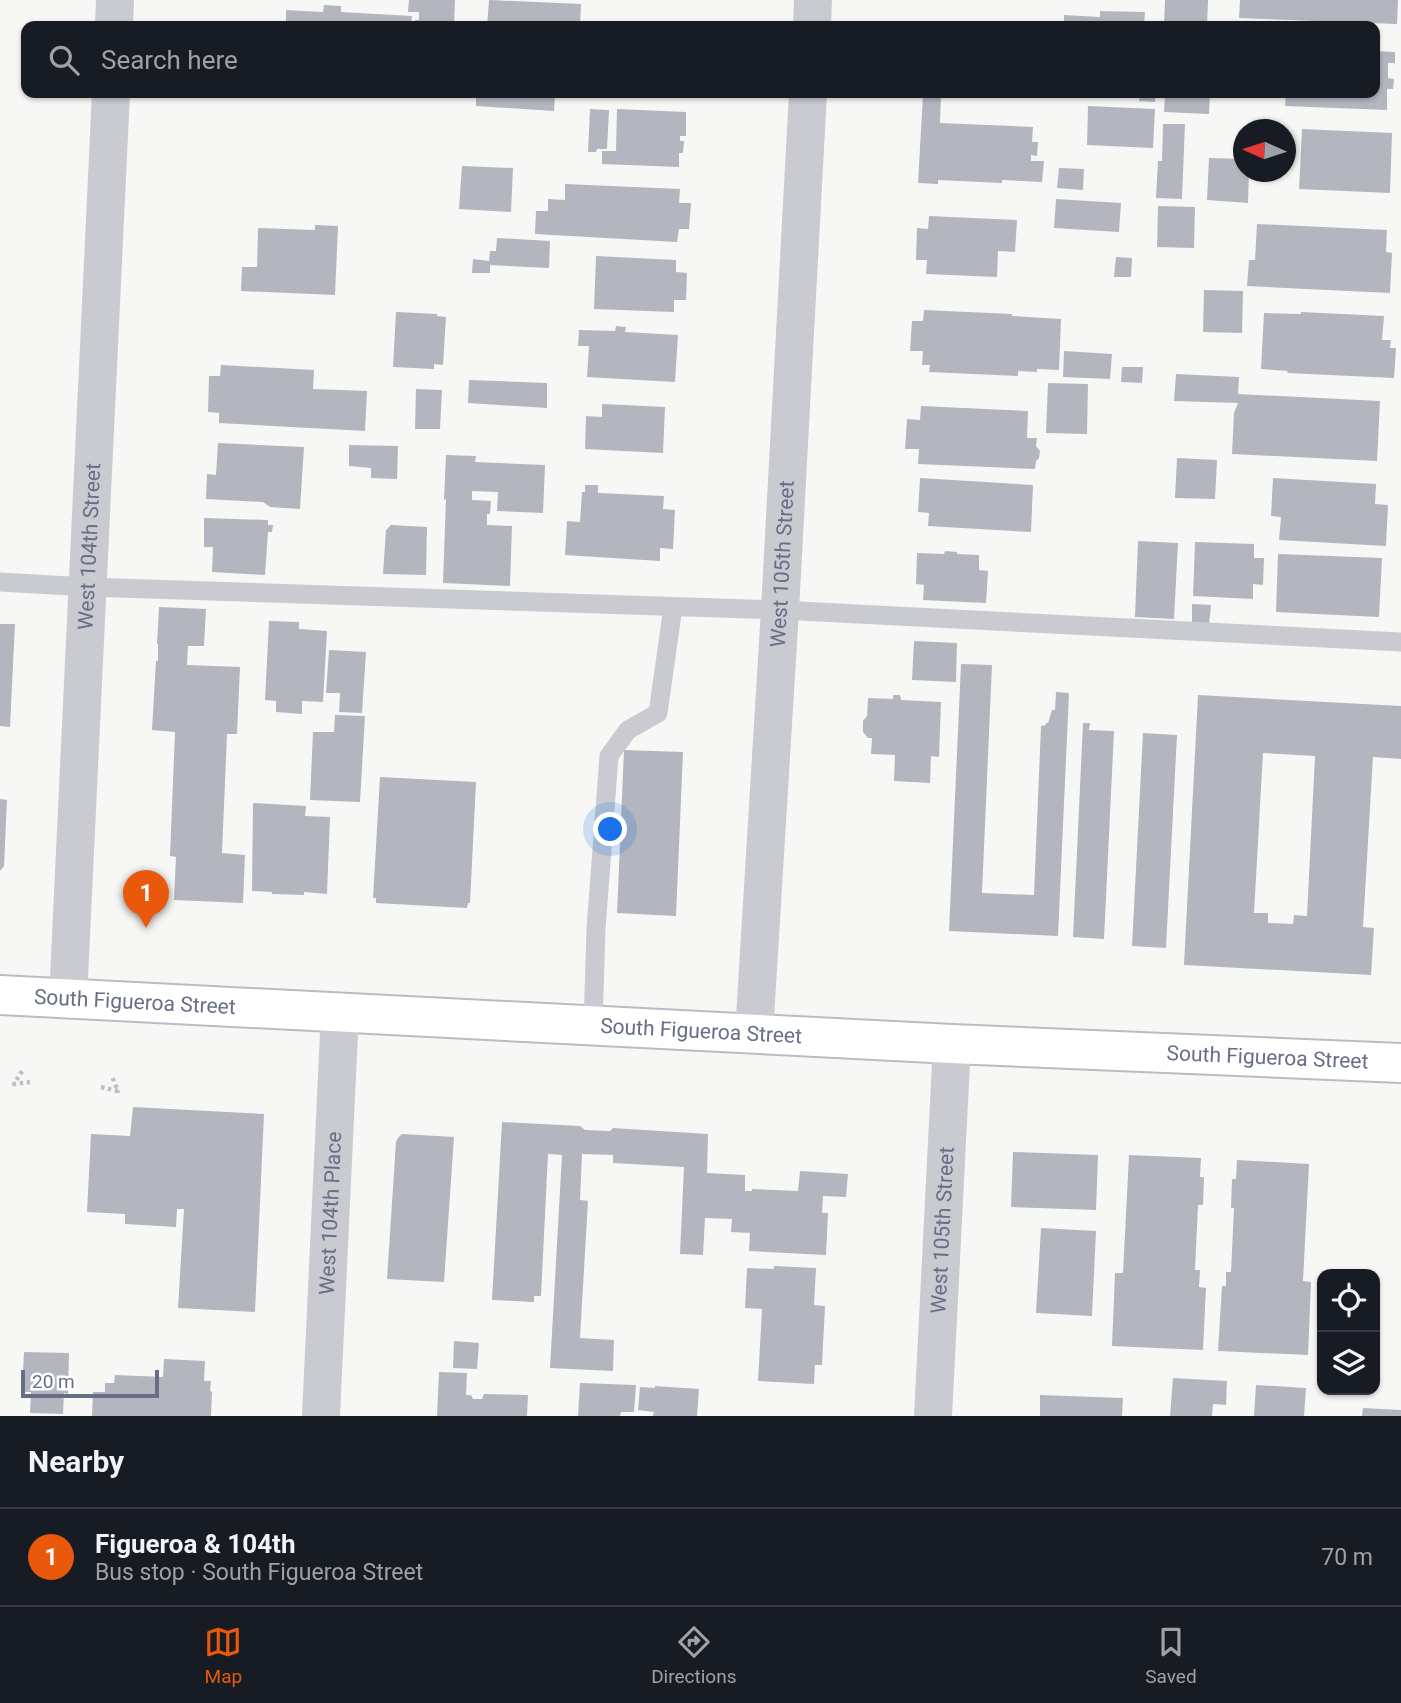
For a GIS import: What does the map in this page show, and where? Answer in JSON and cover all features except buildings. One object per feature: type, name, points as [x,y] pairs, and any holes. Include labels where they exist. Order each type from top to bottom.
[{"type":"main road","name":"South Figueroa Street","points":[[0,995],[952,1044],[1401,1063]]},
{"type":"street","points":[[114,21],[115,0]]},
{"type":"street","points":[[811,21],[813,0]]},
{"type":"street","name":"West 104th Street","points":[[68,999],[111,98]]},
{"type":"street","name":"West 105th Street","points":[[754,1034],[808,98]]},
{"type":"street","name":"West 104th Place","points":[[321,1416],[340,1012]]},
{"type":"street","name":"West 105th Street","points":[[933,1416],[952,1044]]},
{"type":"lane","points":[[0,582],[780,610],[1401,642]]},
{"type":"lane","points":[[593,1026],[596,929],[609,756],[628,730],[658,713],[673,607]]},
{"type":"path","points":[[22,1071],[15,1084],[30,1082]]},
{"type":"path","points":[[101,1087],[118,1091],[112,1076]]},
{"type":"place","name":"Figueroa & 104th","points":[[146,928]]}]
